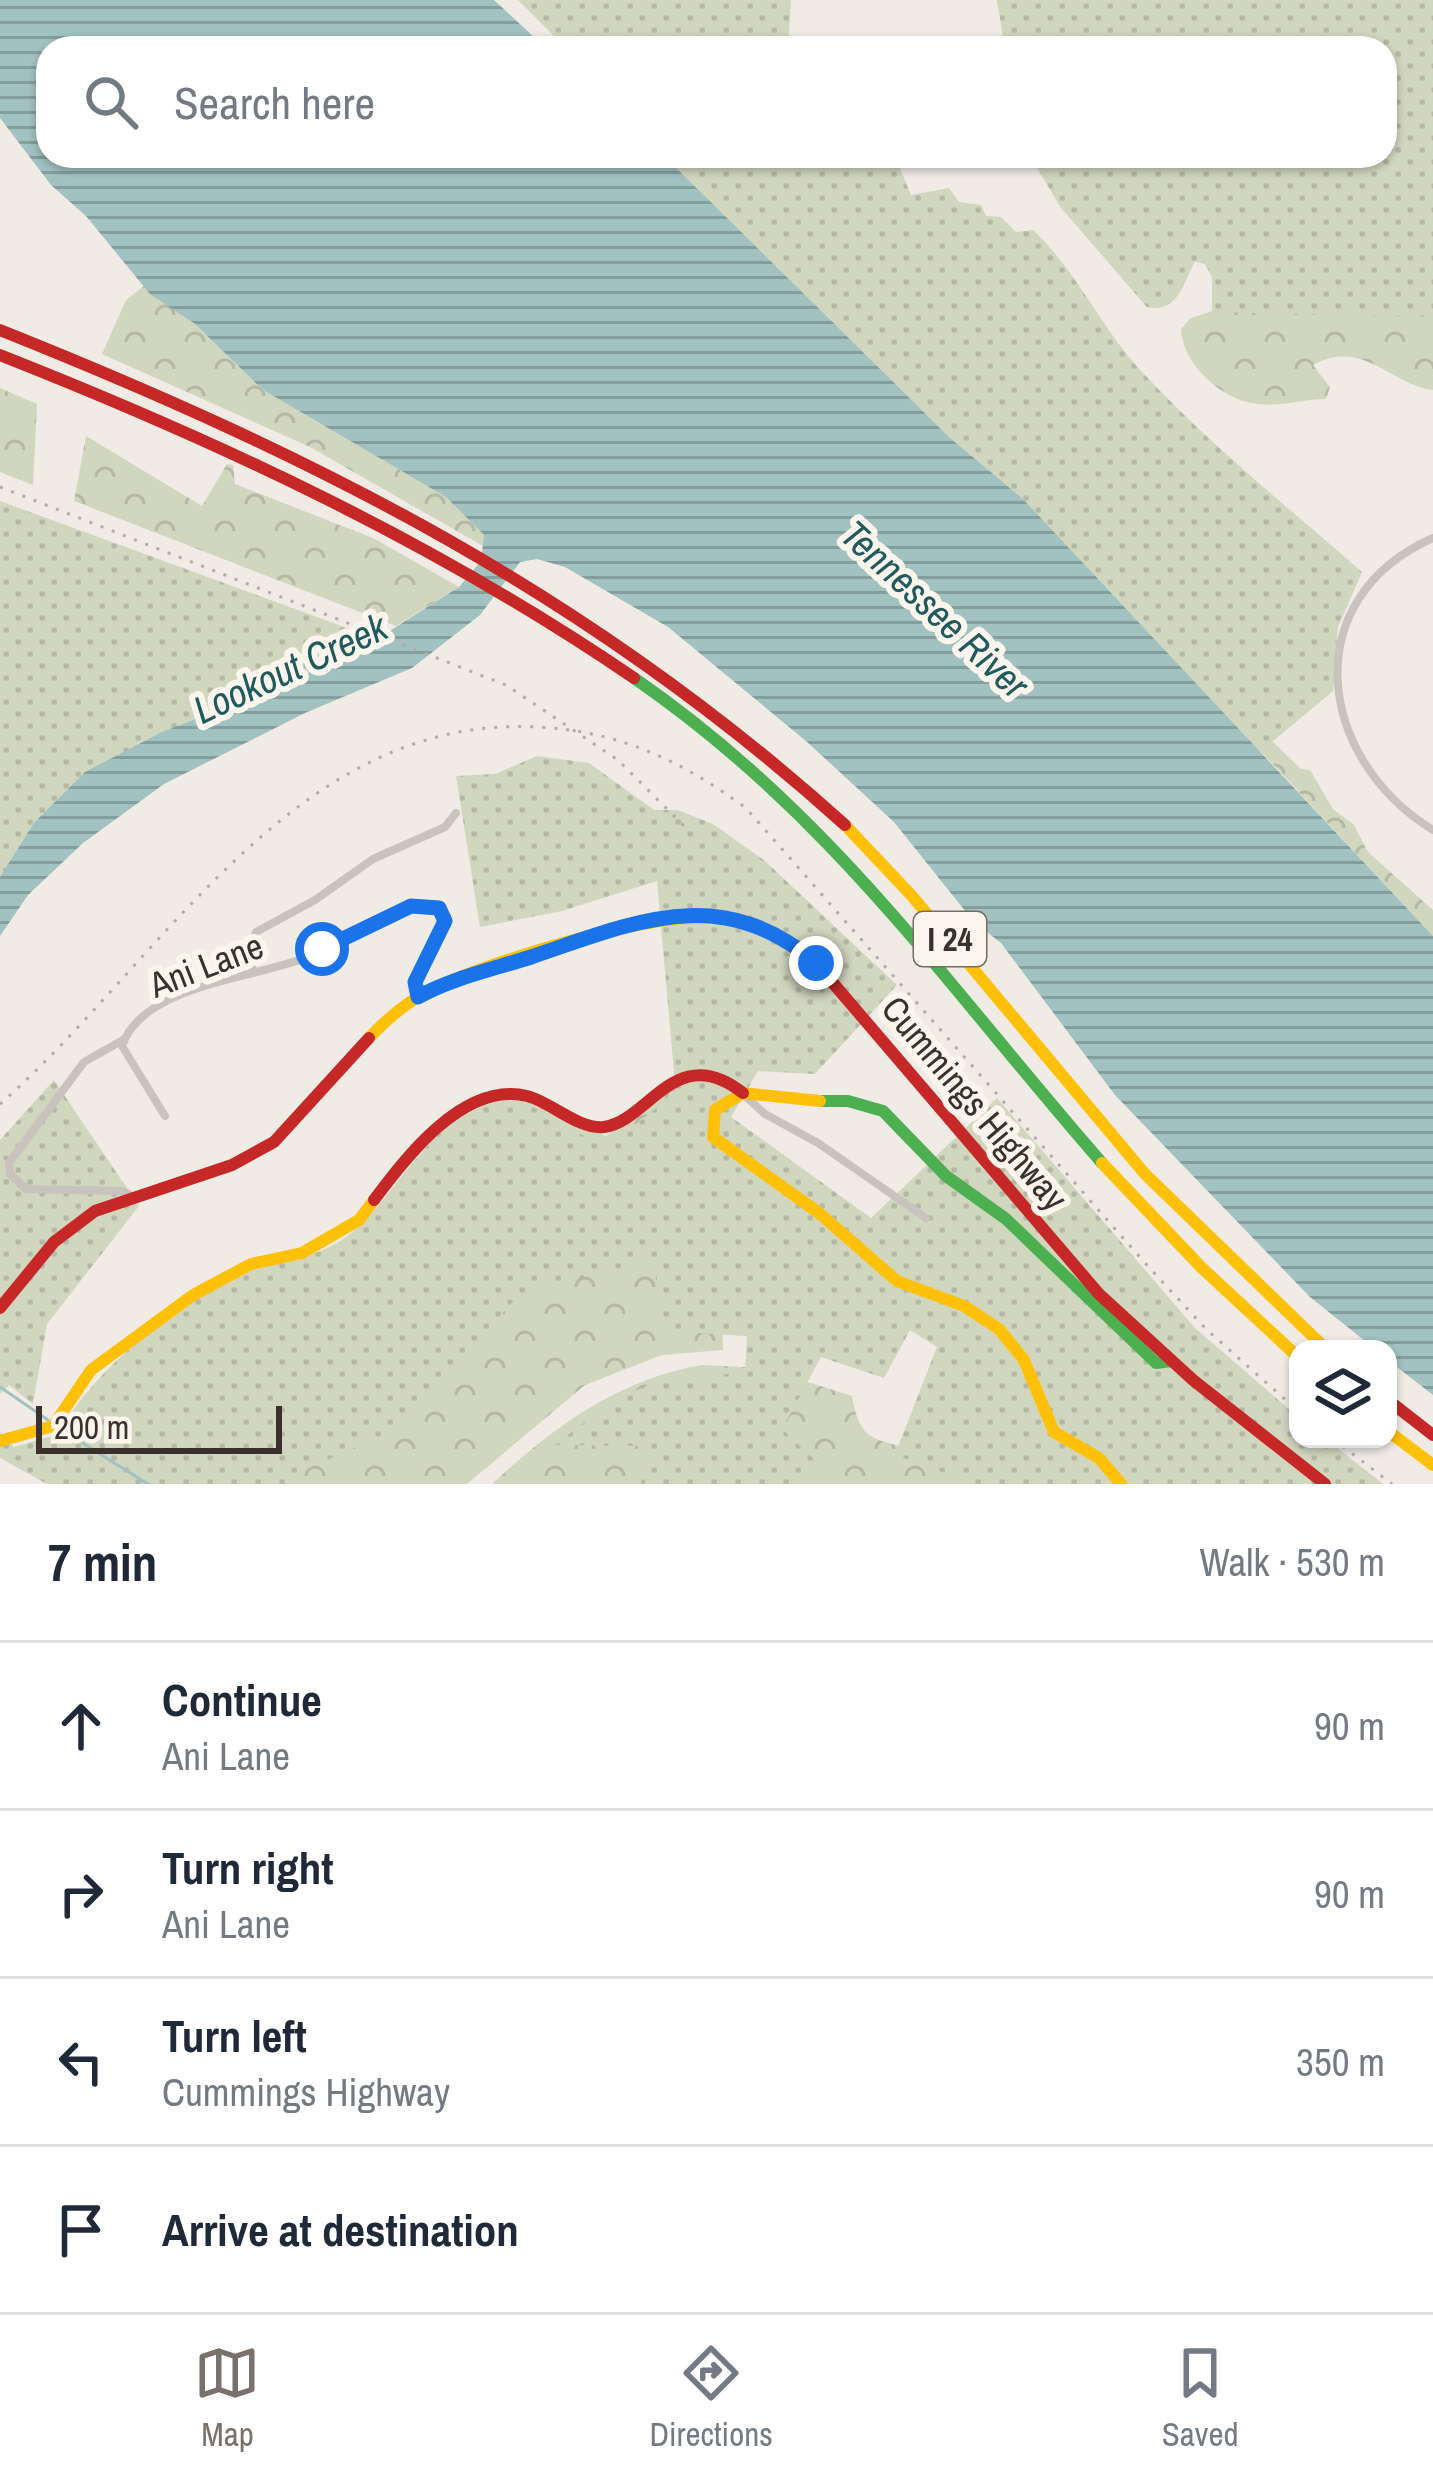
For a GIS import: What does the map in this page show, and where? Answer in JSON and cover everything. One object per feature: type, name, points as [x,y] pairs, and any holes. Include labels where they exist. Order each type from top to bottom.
[{"type":"main road","name":"I 24","points":[[0,331],[240,428],[458,545],[676,682],[818,799],[898,878],[1145,1175],[1317,1340]]},
{"type":"main road","name":"I 24","points":[[0,355],[240,454],[449,564],[672,708],[800,812],[892,907],[1113,1176],[1289,1348]]},
{"type":"main road","name":"Cummings Highway","points":[[0,1308],[70,1227],[132,1196],[228,1167],[264,1149],[314,1103],[375,1026],[418,997],[656,917],[710,914],[762,926],[802,951],[828,975],[1035,1224],[1171,1361],[1256,1434],[1325,1484]]},
{"type":"main road","points":[[0,1442],[52,1426],[91,1370],[193,1295],[251,1264],[302,1253],[359,1220],[412,1148],[482,1099],[525,1095],[599,1128],[614,1124],[680,1080],[717,1076],[742,1093],[784,1101],[848,1101],[883,1111],[946,1176],[1006,1219],[1129,1341],[1156,1363],[1171,1361]]},
{"type":"main road","points":[[742,1093],[715,1110],[711,1128],[719,1145],[820,1213],[897,1281],[964,1306],[992,1323],[1024,1360],[1054,1432],[1099,1458],[1120,1484]]},
{"type":"main road","points":[[1397,1407],[1433,1435]]},
{"type":"main road","points":[[1397,1438],[1433,1465]]},
{"type":"street","points":[[1433,538],[1388,562],[1358,594],[1347,619],[1338,684],[1348,738],[1368,773],[1401,811],[1433,830]]},
{"type":"street","points":[[253,972],[250,947],[256,932],[326,893],[373,859],[445,827],[456,813]]},
{"type":"street","name":"Ani Lane","points":[[165,1116],[123,1040],[179,996],[307,958],[411,906],[439,908],[443,928],[415,982],[418,997]]},
{"type":"street","points":[[123,1040],[84,1062],[9,1163],[10,1174],[26,1189],[123,1191],[132,1196]]},
{"type":"street","points":[[742,1093],[765,1114],[832,1152],[926,1218]]},
{"type":"green space","points":[[518,0],[791,0],[789,36],[554,36]]},
{"type":"green space","points":[[997,0],[1433,0],[1433,390],[1347,357],[1313,365],[1330,387],[1326,399],[1266,405],[1231,396],[1196,367],[1183,342],[1181,329],[1191,318],[1212,311],[1212,277],[1205,264],[1194,261],[1173,301],[1147,307],[1083,232],[1038,168],[1397,168],[1397,36],[1003,36]]},
{"type":"green space","points":[[997,0],[1433,0],[1433,317],[1212,312],[1212,277],[1205,264],[1195,261],[1173,301],[1147,307],[1061,208],[1037,168],[1397,168],[1397,36],[1003,36]]},
{"type":"green space","points":[[676,168],[1301,769],[1310,770],[1333,809],[1354,825],[1368,852],[1433,910],[1433,936],[1270,761]]},
{"type":"green space","points":[[676,168],[900,168],[911,195],[949,188],[959,202],[981,205],[986,216],[1001,217],[1016,232],[1033,230],[1115,339],[1169,400],[1362,572],[1338,627],[1333,691],[1259,753],[1211,693],[1032,514],[1022,498],[951,439]]},
{"type":"green space","points":[[144,286],[195,324],[263,390],[446,497],[484,535],[483,546],[310,447],[102,354],[126,300]]},
{"type":"green space","points":[[0,388],[37,404],[33,485],[0,472]]},
{"type":"green space","points":[[86,436],[202,506],[227,464],[233,465],[235,484],[373,538],[459,587],[396,626],[74,501]]},
{"type":"green space","points":[[0,501],[377,639],[281,686],[0,877]]},
{"type":"green space","points":[[537,756],[589,763],[654,810],[678,810],[713,824],[765,861],[897,985],[815,1074],[758,1071],[731,1117],[871,1218],[997,1098],[1195,1328],[1289,1409],[1289,1448],[1337,1448],[1383,1484],[963,1484],[922,1461],[894,1457],[937,1347],[910,1330],[884,1378],[821,1357],[782,1429],[815,1460],[804,1484],[641,1484],[647,1446],[555,1445],[612,1401],[653,1383],[745,1372],[747,1336],[661,1331],[654,1259],[520,1294],[397,1429],[284,1479],[286,1484],[47,1484],[0,1458],[0,1432],[14,1447],[59,1434],[118,1359],[201,1296],[258,1269],[328,1248],[350,1234],[433,1140],[472,1111],[512,1101],[579,1134],[607,1138],[676,1095],[657,881],[562,911],[480,927],[456,776],[495,774]]},
{"type":"green space","points":[[54,1080],[139,1206],[47,1324],[33,1404],[9,1385],[0,1394],[0,1140]]},
{"type":"green space","points":[[685,1086],[722,1297],[723,1350],[662,1355],[585,1385],[467,1484],[231,1484],[160,1330],[250,1270],[316,1259],[367,1226],[433,1139],[486,1105],[521,1100],[606,1136],[663,1093]]},
{"type":"green space","points":[[702,1365],[764,1368],[852,1396],[861,1425],[874,1438],[917,1453],[977,1484],[492,1484],[589,1408],[642,1382]]},
{"type":"water","points":[[0,0],[494,0],[533,36],[36,36],[36,165],[0,118]]},
{"type":"water","name":"Tennessee River","points":[[38,168],[676,168],[951,439],[1022,498],[1433,936],[1433,1395],[1397,1367],[1397,1340],[1364,1340],[1310,1297],[1115,1095],[1001,943],[974,922],[894,822],[806,741],[668,627],[565,567],[537,559],[520,562],[480,615],[412,668],[305,713],[164,784],[83,843],[28,895],[0,936],[0,877],[34,823],[85,772],[162,732],[281,686],[377,639],[459,587],[481,561],[484,535],[446,497],[263,390],[195,324],[150,294],[86,216]]},
{"type":"waterway","points":[[0,1387],[48,1420]]},
{"type":"waterway","points":[[60,1429],[148,1484]]},
{"type":"railway","points":[[0,487],[506,685],[618,760],[684,826]]},
{"type":"railway","points":[[0,1104],[238,858],[303,803],[373,761],[451,734],[537,727],[595,735],[672,762],[746,808],[1145,1263],[1206,1329],[1289,1403]]},
{"type":"railway","points":[[1345,1448],[1392,1484]]},
{"type":"traffic: fast","points":[[634,678],[705,731],[829,845],[1102,1163]]},
{"type":"traffic: fast","points":[[820,1101],[848,1101],[883,1111],[946,1176],[1006,1219],[1156,1363],[1171,1361]]},
{"type":"traffic: slow","points":[[845,825],[912,896],[1145,1174],[1317,1340]]},
{"type":"traffic: slow","points":[[369,1038],[411,1001],[454,980],[574,940],[659,921],[696,917],[749,924],[815,962]]},
{"type":"traffic: slow","points":[[820,1101],[743,1093],[715,1110],[713,1137],[819,1213],[897,1281],[964,1306],[999,1329],[1024,1360],[1054,1432],[1099,1458],[1121,1484]]},
{"type":"traffic: slow","points":[[1102,1163],[1201,1267],[1289,1349]]},
{"type":"traffic: slow","points":[[0,1441],[53,1426],[91,1370],[193,1295],[251,1264],[302,1253],[359,1220],[374,1200]]},
{"type":"traffic: slow","points":[[1397,1438],[1433,1465]]},
{"type":"traffic: jam","points":[[0,330],[230,428],[446,538],[650,668],[845,825]]},
{"type":"traffic: jam","points":[[0,355],[326,499],[483,583],[634,678]]},
{"type":"traffic: jam","points":[[815,962],[1099,1294],[1193,1380],[1325,1484]]},
{"type":"traffic: jam","points":[[0,1308],[54,1242],[95,1211],[232,1165],[274,1142],[369,1038]]},
{"type":"traffic: jam","points":[[374,1200],[439,1126],[481,1100],[504,1094],[527,1096],[585,1124],[604,1127],[620,1122],[681,1079],[699,1075],[720,1079],[743,1093]]},
{"type":"traffic: jam","points":[[1397,1407],[1433,1435]]},
{"type":"route","points":[[322,949],[411,906],[428,906],[444,912],[445,921],[415,982],[418,997],[591,937],[675,914],[710,914],[762,926],[816,963]]},
{"type":"water label","name":"Lookout Creek","points":[[290,668]]}]
